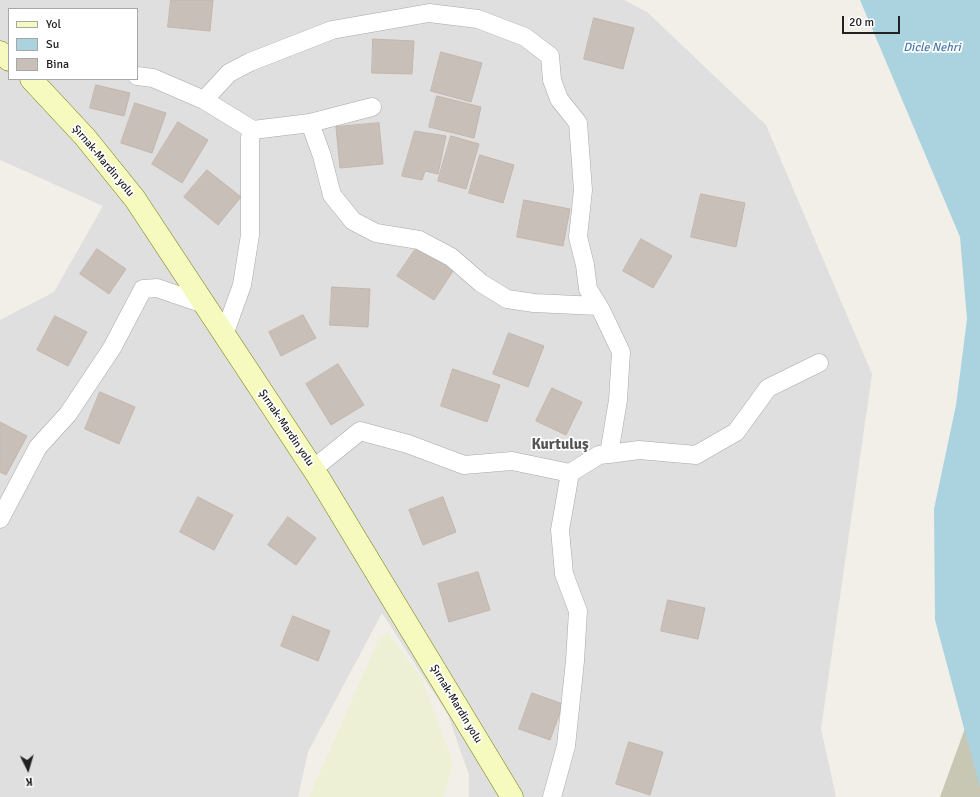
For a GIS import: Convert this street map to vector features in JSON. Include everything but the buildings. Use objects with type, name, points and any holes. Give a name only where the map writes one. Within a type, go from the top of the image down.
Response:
[{"type":"main road","points":[[0,52],[8,59]]},
{"type":"main road","name":"Şırnak-Mardin yolu","points":[[32,80],[85,137],[135,199],[313,469],[512,797]]},
{"type":"street","points":[[204,100],[229,73],[250,62],[332,30],[429,13],[478,19],[525,37],[550,56],[552,80],[559,99],[578,123],[583,190],[578,237],[585,265],[588,289],[621,352],[618,400],[609,454]]},
{"type":"street","points":[[138,76],[153,78],[204,100],[253,130],[310,123],[372,107]]},
{"type":"street","points":[[310,123],[322,156],[332,195],[353,221],[376,233],[419,240],[451,257],[481,283],[507,299],[534,303],[598,306]]},
{"type":"street","points":[[224,335],[242,285],[250,235],[250,138],[253,130]]},
{"type":"street","points":[[0,519],[38,447],[68,414],[112,348],[143,289],[157,288],[204,304]]},
{"type":"street","points":[[313,469],[360,430],[408,444],[464,465],[512,461],[570,473],[599,455],[639,450],[696,455],[736,432],[768,388],[819,363]]},
{"type":"street","points":[[552,797],[566,746],[575,661],[578,611],[564,574],[560,530],[570,473]]},
{"type":"shaded area","points":[[0,0],[624,0],[647,12],[766,125],[872,374],[821,729],[836,797],[469,797],[469,775],[448,715],[382,613],[308,752],[298,797],[0,797],[0,320],[54,292],[103,206],[0,160]]},
{"type":"shaded area","points":[[388,633],[421,677],[453,763],[444,797],[309,797],[379,638]]},
{"type":"shaded area","points":[[980,687],[980,797],[940,797]]},
{"type":"water","name":"Dicle Nehri","points":[[860,0],[980,0],[980,788],[935,620],[934,509],[956,405],[967,319],[960,237]]},
{"type":"district","name":"Kurtuluş","points":[[560,445]]}]
